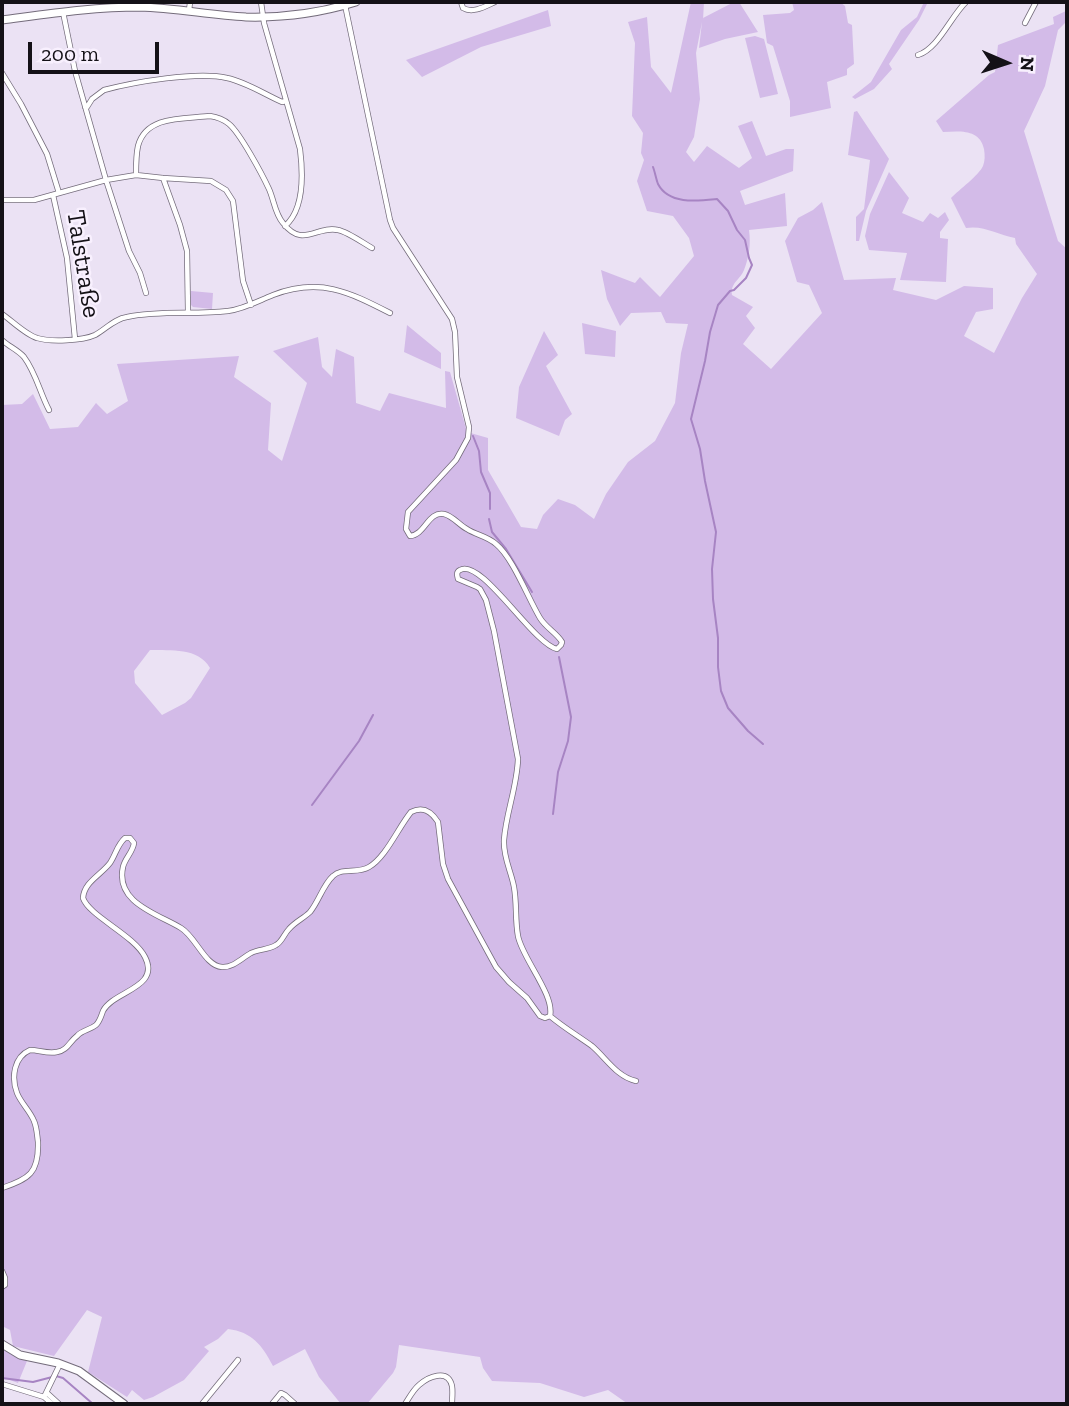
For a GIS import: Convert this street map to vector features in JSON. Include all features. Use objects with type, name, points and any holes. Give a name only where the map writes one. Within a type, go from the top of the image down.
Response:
[{"type":"main road","points":[[2,20],[117,7],[263,17],[304,14],[356,2]]},
{"type":"main road","points":[[2,1344],[20,1355],[79,1371],[124,1404]]},
{"type":"street","points":[[190,2],[190,11]]},
{"type":"street","points":[[261,2],[268,41],[300,149],[302,167],[300,198],[291,221],[285,226]]},
{"type":"street","points":[[461,2],[463,8],[468,11],[495,2]]},
{"type":"street","points":[[918,55],[934,43],[966,2]]},
{"type":"street","points":[[1025,23],[1036,2]]},
{"type":"street","points":[[345,5],[390,220],[452,318],[457,377],[469,427],[467,442],[460,454],[408,512],[406,529],[410,536],[415,536],[433,517],[446,514],[465,529],[489,539],[504,553],[546,627],[561,639],[561,646],[557,649],[551,647],[526,624],[486,579],[468,569],[458,571],[458,579],[477,587],[483,594],[494,631],[518,759],[504,852],[514,886],[520,944],[545,992],[551,1010],[550,1016]]},
{"type":"street","points":[[63,12],[75,71],[106,180],[146,293]]},
{"type":"street","name":"Talstraße","points":[[2,73],[22,104],[47,154],[59,193]]},
{"type":"street","points":[[85,107],[104,90],[200,75],[234,80],[282,102],[286,101]]},
{"type":"street","points":[[136,175],[137,148],[141,136],[152,126],[160,121],[216,117],[232,126],[269,189],[280,219],[292,232],[310,235],[338,230],[372,247]]},
{"type":"street","points":[[2,200],[34,200],[106,180],[136,175],[211,181],[230,195],[234,205],[243,281],[250,305]]},
{"type":"street","points":[[163,178],[187,251],[188,312]]},
{"type":"street","name":"Talstraße","points":[[53,195],[67,258],[75,339]]},
{"type":"street","points":[[2,314],[35,338],[56,341],[93,336],[120,318],[223,311],[250,305],[289,290],[328,287],[355,295],[390,313]]},
{"type":"street","points":[[2,340],[24,357],[49,410]]},
{"type":"street","points":[[2,1188],[30,1175],[38,1158],[36,1125],[16,1090],[15,1071],[18,1058],[30,1050],[51,1053],[65,1049],[76,1036],[98,1023],[109,1003],[136,988],[146,976],[148,963],[141,952],[112,925],[88,908],[83,898],[86,888],[111,861],[123,840],[130,838],[134,843],[123,871],[123,881],[130,896],[149,913],[186,932],[196,942],[202,954],[212,963],[223,967],[232,965],[255,951],[278,944],[310,911],[332,876],[338,872],[369,867],[378,859],[411,812],[426,810],[435,816],[438,822],[443,864],[448,879],[489,957],[540,1016],[550,1016]]},
{"type":"street","points":[[550,1016],[591,1045],[625,1077],[636,1081]]},
{"type":"street","points":[[2,1271],[5,1281],[2,1287]]},
{"type":"street","points":[[202,1404],[238,1360]]},
{"type":"street","points":[[45,1395],[60,1364]]},
{"type":"street","points":[[405,1404],[418,1386],[432,1377],[442,1375],[452,1383],[452,1404]]},
{"type":"street","points":[[2,1384],[45,1395],[60,1404]]},
{"type":"street","points":[[272,1404],[281,1393],[295,1404]]},
{"type":"street","points":[[45,1395],[52,1404]]},
{"type":"shaded area","points":[[691,2],[704,2],[703,18],[739,2],[758,32],[699,48],[702,22],[696,53],[700,99],[694,137],[686,152],[694,162],[707,146],[739,168],[752,158],[738,126],[752,121],[766,156],[794,149],[793,171],[740,191],[745,205],[785,193],[787,226],[749,230],[747,260],[732,291],[732,295],[753,307],[746,316],[755,328],[743,344],[771,369],[822,313],[809,285],[797,282],[785,241],[798,218],[822,202],[844,280],[896,278],[893,290],[936,300],[964,286],[993,288],[993,309],[976,312],[964,336],[994,353],[1037,274],[1016,244],[1015,238],[985,229],[966,228],[951,198],[981,170],[984,149],[982,142],[974,135],[943,132],[936,121],[995,72],[998,45],[1054,24],[1053,17],[1066,11],[1067,21],[1058,30],[1045,86],[1024,131],[1058,241],[1067,249],[1067,1404],[628,1404],[608,1390],[584,1397],[540,1383],[492,1381],[483,1368],[480,1357],[399,1345],[393,1373],[367,1404],[341,1404],[319,1377],[305,1349],[273,1366],[265,1352],[250,1336],[228,1329],[204,1347],[209,1351],[184,1380],[144,1400],[132,1390],[127,1397],[88,1372],[102,1317],[87,1310],[54,1356],[13,1346],[10,1330],[2,1326],[2,1289],[7,1286],[7,1278],[2,1268],[2,405],[22,404],[33,394],[50,429],[78,427],[96,403],[107,414],[128,401],[117,364],[239,356],[234,377],[271,403],[268,450],[282,461],[307,383],[273,351],[318,337],[322,367],[332,377],[336,349],[354,357],[356,403],[380,411],[389,393],[446,408],[445,371],[450,372],[467,432],[488,438],[488,470],[521,527],[537,529],[543,515],[558,499],[575,505],[594,519],[606,494],[628,462],[655,441],[675,403],[681,353],[688,324],[666,323],[661,312],[631,313],[620,326],[607,299],[601,270],[635,283],[640,277],[660,297],[694,256],[689,238],[673,216],[647,211],[637,181],[644,160],[641,153],[643,133],[632,116],[635,43],[628,22],[647,17],[651,67],[671,93]],"holes":[[[150,650],[191,653],[199,656],[210,668],[191,698],[162,715],[135,683],[134,671]]]},
{"type":"shaded area","points":[[792,2],[840,2],[845,6],[848,23],[852,25],[854,64],[847,69],[847,75],[827,82],[831,108],[790,117],[790,101],[773,46],[767,43],[763,15],[790,13],[794,10]]},
{"type":"shaded area","points":[[924,2],[928,2],[919,20],[889,64],[892,69],[874,89],[855,99],[852,97],[871,82],[901,30],[917,17]]},
{"type":"shaded area","points":[[548,10],[551,26],[481,47],[422,77],[406,60]]},
{"type":"shaded area","points":[[755,36],[764,39],[778,94],[760,98],[745,38]]},
{"type":"shaded area","points":[[857,111],[889,159],[866,211],[859,241],[856,241],[856,217],[864,209],[870,160],[848,155],[854,112]]},
{"type":"shaded area","points":[[889,172],[909,198],[902,213],[923,222],[930,213],[938,218],[945,212],[949,220],[940,232],[940,238],[948,239],[946,282],[900,280],[907,253],[869,250],[865,236],[870,214]]},
{"type":"shaded area","points":[[191,291],[213,293],[212,309],[193,307]]},
{"type":"shaded area","points":[[582,323],[616,331],[615,357],[585,354]]},
{"type":"shaded area","points":[[407,325],[441,353],[441,369],[404,352]]},
{"type":"shaded area","points":[[544,331],[558,355],[546,366],[572,414],[565,420],[559,436],[516,418],[519,387]]},
{"type":"shaded area","points":[[2,1349],[27,1361],[18,1383],[2,1377]]},
{"type":"waterway","points":[[653,167],[663,191],[676,199],[717,199],[728,211],[745,240],[752,265],[746,278],[718,305],[691,419],[700,449],[716,532],[712,569],[721,691],[728,708],[763,744]]},
{"type":"waterway","points":[[473,436],[479,451],[481,472],[490,493],[490,509]]},
{"type":"waterway","points":[[489,519],[492,532],[506,549],[532,592]]},
{"type":"waterway","points":[[553,814],[558,772],[568,741],[571,717],[559,657]]},
{"type":"waterway","points":[[312,805],[359,741],[373,715]]},
{"type":"waterway","points":[[2,1378],[33,1382],[56,1376],[63,1378],[93,1404]]}]
